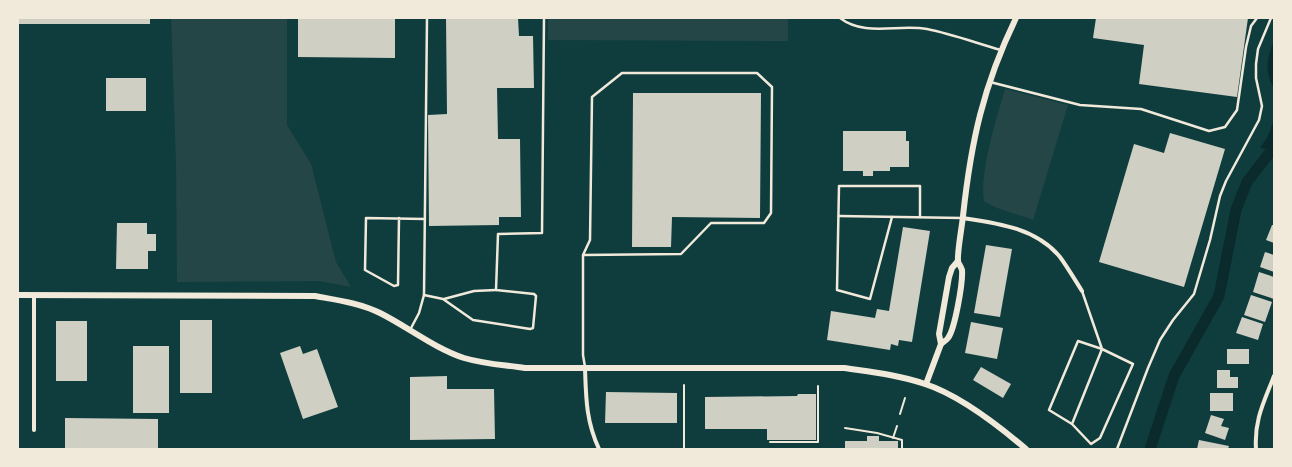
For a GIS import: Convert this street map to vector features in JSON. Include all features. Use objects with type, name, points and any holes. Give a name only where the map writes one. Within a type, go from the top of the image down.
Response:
[{"type":"street","points":[[941,344],[948,339],[951,332],[959,300],[962,269],[958,261],[972,146],[978,117],[1001,50],[1016,18]]},
{"type":"street","points":[[963,218],[1000,224],[1026,232],[1048,246],[1059,256],[1082,291]]},
{"type":"street","points":[[926,384],[941,344],[939,334],[949,277],[952,268],[958,261]]},
{"type":"street","points":[[18,295],[315,296],[345,301],[379,313],[441,348],[464,358],[488,364],[525,368],[844,368],[882,373],[926,384],[950,396],[1003,429],[1026,449]]},
{"type":"street","points":[[34,296],[34,430]]},
{"type":"street","points":[[585,368],[586,412],[593,436],[599,449]]},
{"type":"street","points":[[1256,449],[1255,434],[1258,414],[1274,376]]},
{"type":"lane","points":[[410,330],[419,314],[424,295],[427,18]]},
{"type":"lane","points":[[496,290],[498,234],[542,233],[544,18]]},
{"type":"lane","points":[[840,18],[849,25],[867,29],[926,29],[1001,50]]},
{"type":"lane","points":[[989,82],[1080,105],[1141,109],[1209,132],[1225,127],[1237,110],[1246,47],[1251,26],[1257,18]]},
{"type":"lane","points":[[1118,449],[1160,340],[1172,320],[1194,294],[1210,240],[1220,196],[1226,181],[1259,120],[1262,106],[1256,78],[1256,64],[1258,49],[1271,18]]},
{"type":"lane","points":[[583,255],[681,254],[712,223],[764,224],[771,213],[772,87],[757,74],[622,74],[592,97],[590,240],[583,255],[583,355],[585,368]]},
{"type":"lane","points":[[892,217],[870,299],[837,290],[839,186],[920,186],[920,217]]},
{"type":"lane","points":[[839,216],[963,218]]},
{"type":"lane","points":[[399,218],[398,285],[394,286],[365,270],[366,218],[399,218],[425,219]]},
{"type":"lane","points":[[424,295],[443,299],[473,320],[530,329],[533,328],[536,296],[534,294],[496,290],[474,291],[443,299]]},
{"type":"lane","points":[[1072,424],[1102,349],[1082,291]]},
{"type":"lane","points":[[1078,341],[1102,349],[1133,364],[1100,438],[1091,444],[1072,424],[1049,410],[1078,341]]},
{"type":"path","points":[[684,385],[684,449]]},
{"type":"path","points":[[770,442],[818,442],[818,386]]},
{"type":"path","points":[[900,414],[905,398]]},
{"type":"path","points":[[893,438],[897,426]]},
{"type":"path","points":[[845,428],[902,440],[902,449]]},
{"type":"shaded area","points":[[171,18],[287,18],[287,125],[311,164],[336,262],[351,287],[319,281],[177,282],[176,162]]},
{"type":"shaded area","points":[[548,18],[788,18],[788,41],[548,40]]},
{"type":"shaded area","points":[[1274,41],[1274,88],[1269,76],[1268,59]]},
{"type":"shaded area","points":[[1005,89],[1068,105],[1033,220],[1001,209],[984,201],[983,190],[986,161]]},
{"type":"shaded area","points":[[1274,120],[1274,150],[1260,148],[1267,138]]},
{"type":"building","points":[[18,18],[150,18],[150,24],[18,24]]},
{"type":"building","points":[[298,18],[395,18],[395,58],[298,57]]},
{"type":"building","points":[[446,18],[518,18],[519,36],[533,36],[534,88],[497,88],[498,139],[520,139],[521,217],[499,217],[499,225],[429,226],[428,115],[447,114]]},
{"type":"building","points":[[1096,18],[1248,18],[1237,97],[1139,84],[1144,45],[1093,38]]},
{"type":"building","points":[[106,78],[146,78],[146,111],[106,111]]},
{"type":"building","points":[[633,93],[761,93],[760,218],[672,217],[671,247],[632,247]]},
{"type":"building","points":[[843,131],[906,131],[906,141],[909,141],[909,167],[890,167],[890,171],[873,171],[873,176],[863,176],[863,171],[843,171]]},
{"type":"building","points":[[1170,133],[1225,149],[1184,287],[1099,262],[1134,144],[1164,153]]},
{"type":"building","points":[[117,223],[147,223],[147,234],[156,234],[156,251],[148,251],[148,269],[116,269]]},
{"type":"building","points":[[1272,225],[1274,225],[1274,243],[1266,240]]},
{"type":"building","points":[[903,227],[930,231],[912,342],[899,340],[898,346],[891,344],[890,350],[827,340],[831,311],[875,318],[877,309],[889,311]]},
{"type":"building","points":[[986,245],[1012,249],[1000,317],[974,313]]},
{"type":"building","points":[[1265,252],[1274,255],[1274,272],[1260,267]]},
{"type":"building","points":[[1259,272],[1274,277],[1274,299],[1253,292]]},
{"type":"building","points":[[1251,295],[1272,302],[1265,322],[1244,315]]},
{"type":"building","points":[[1242,317],[1263,324],[1258,340],[1236,333]]},
{"type":"building","points":[[180,320],[212,320],[212,393],[180,393]]},
{"type":"building","points":[[56,321],[87,321],[87,381],[56,381]]},
{"type":"building","points":[[971,322],[1003,328],[997,359],[965,353]]},
{"type":"building","points":[[133,346],[169,346],[169,413],[133,413]]},
{"type":"building","points":[[300,346],[303,354],[317,349],[338,407],[303,419],[280,353]]},
{"type":"building","points":[[1227,349],[1249,349],[1249,364],[1227,364]]},
{"type":"building","points":[[981,367],[1011,384],[1003,398],[973,380]]},
{"type":"building","points":[[1217,370],[1230,370],[1230,377],[1238,377],[1238,388],[1217,388]]},
{"type":"building","points":[[447,376],[447,389],[494,389],[495,439],[410,440],[410,377]]},
{"type":"building","points":[[606,392],[677,393],[677,423],[605,423]]},
{"type":"building","points":[[1210,393],[1233,393],[1233,411],[1210,411]]},
{"type":"building","points":[[798,394],[816,394],[816,440],[767,440],[767,429],[705,429],[705,397],[797,396]]},
{"type":"building","points":[[1211,415],[1224,419],[1221,426],[1229,428],[1225,440],[1205,433]]},
{"type":"building","points":[[65,418],[158,419],[158,449],[65,449]]},
{"type":"building","points":[[867,436],[879,436],[879,441],[898,441],[898,449],[845,449],[845,441],[867,441]]},
{"type":"building","points":[[1199,440],[1229,446],[1228,449],[1197,449]]},
{"type":"waterway","points":[[1150,449],[1174,376],[1219,296],[1236,210],[1247,182],[1274,147]]}]
